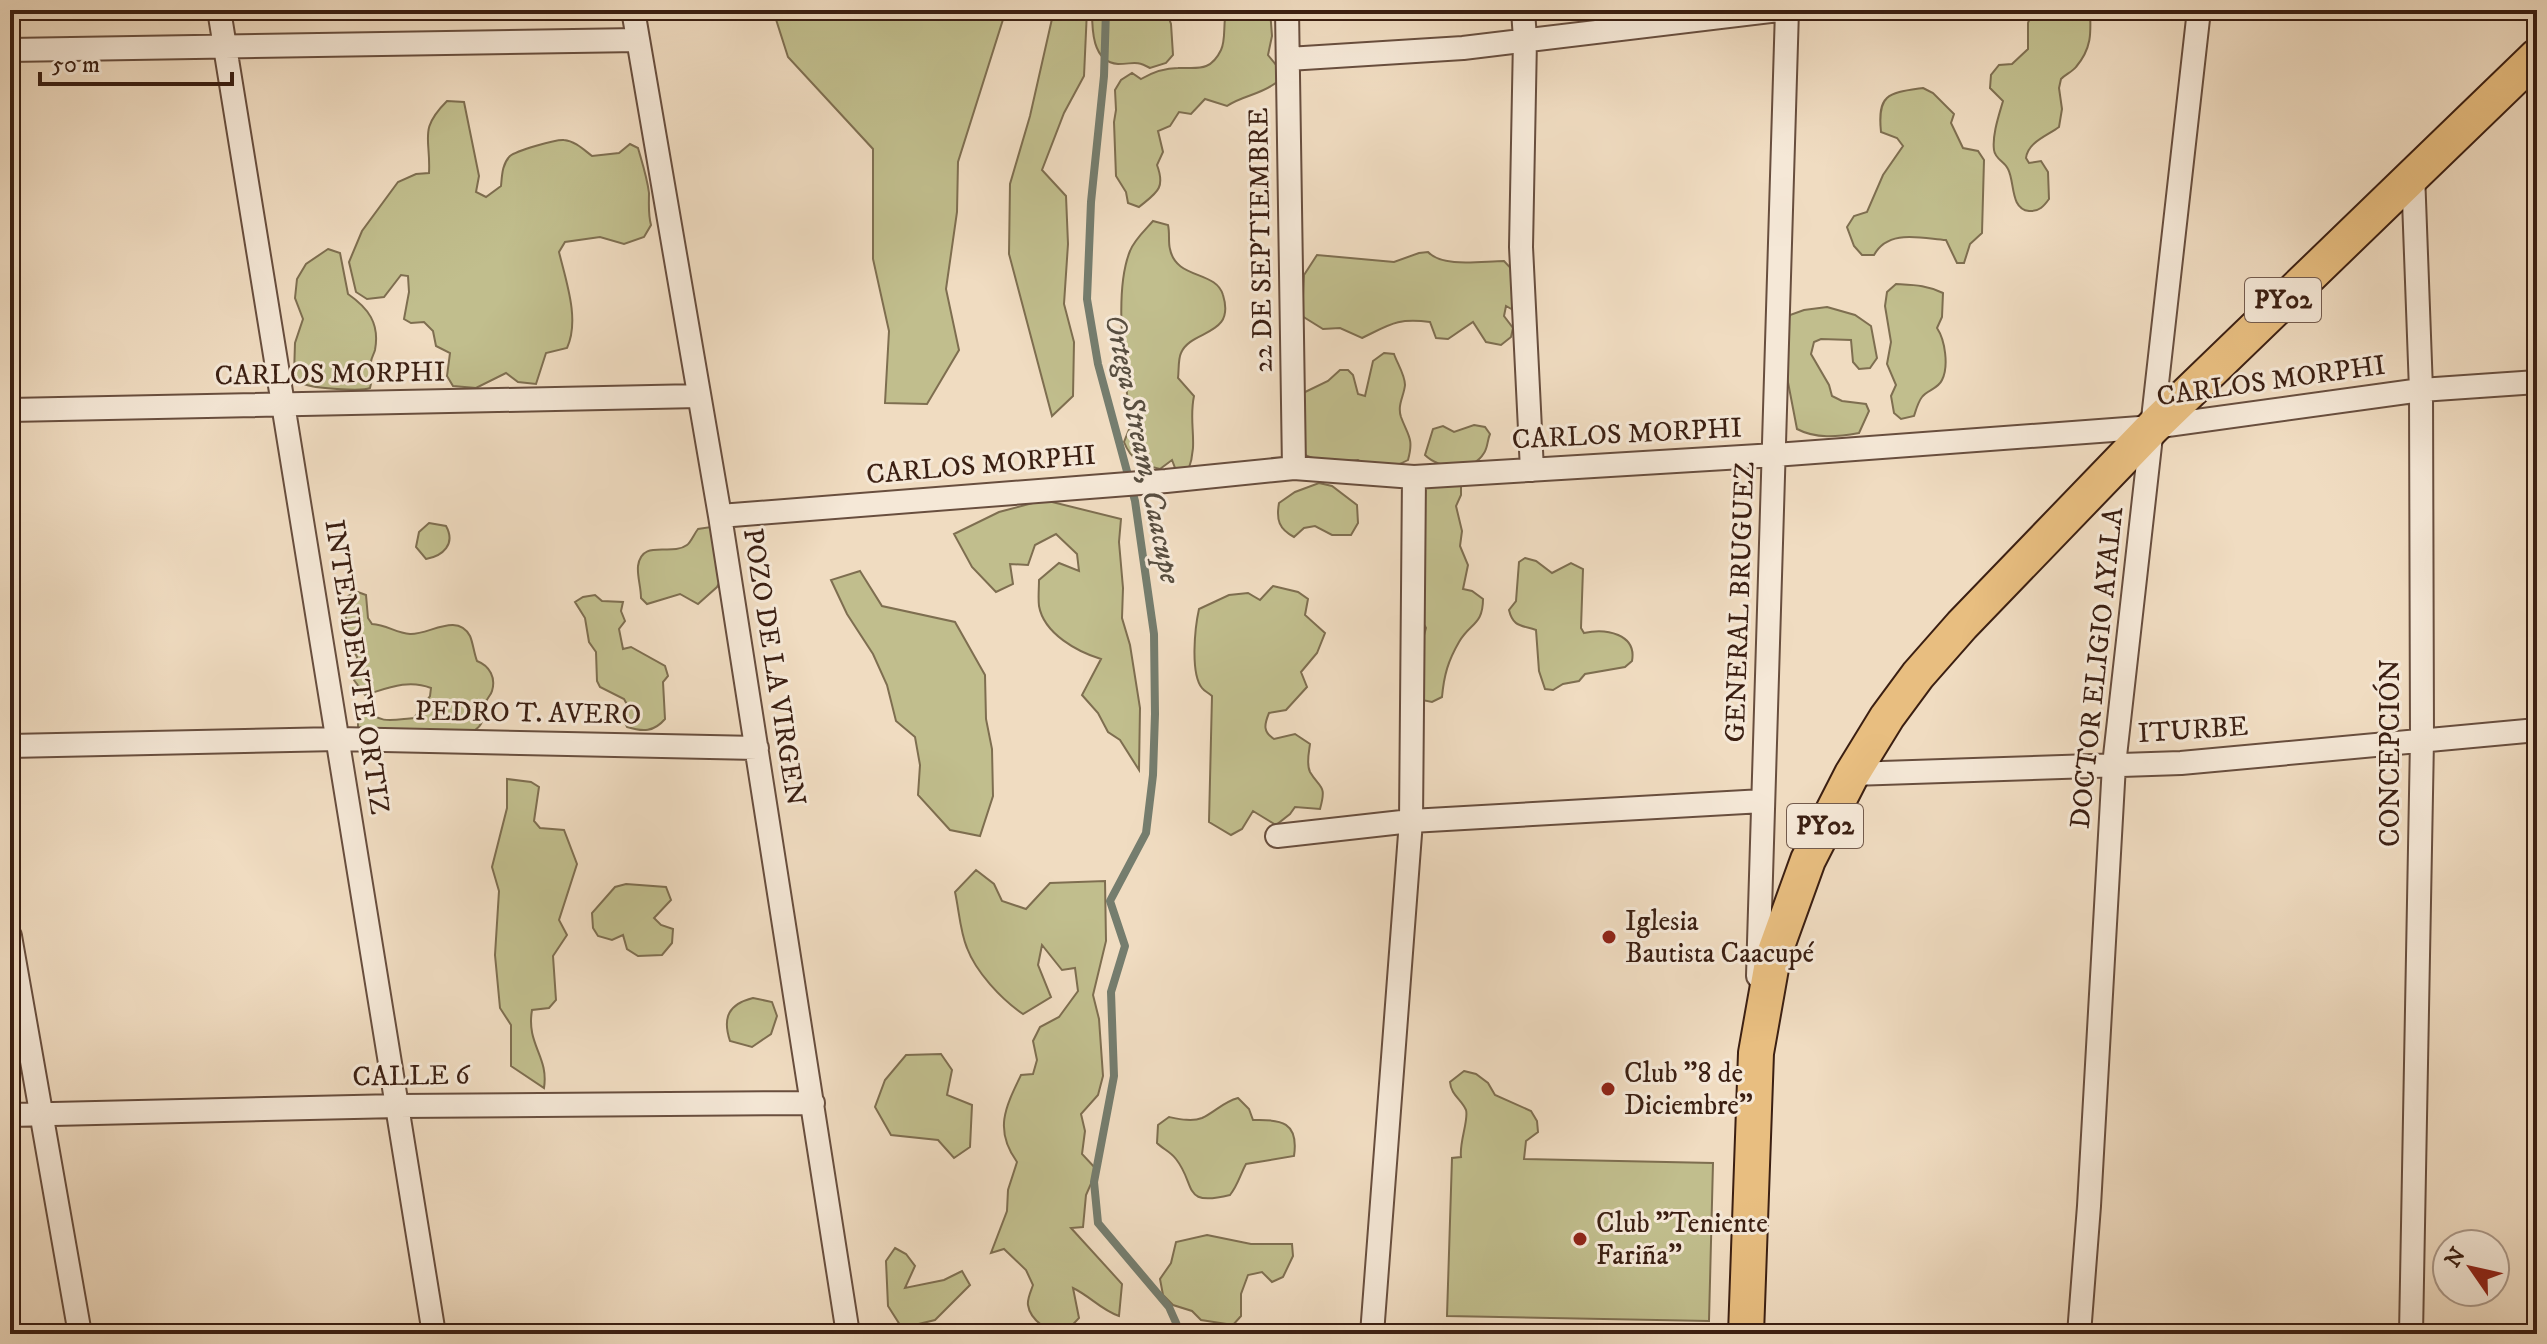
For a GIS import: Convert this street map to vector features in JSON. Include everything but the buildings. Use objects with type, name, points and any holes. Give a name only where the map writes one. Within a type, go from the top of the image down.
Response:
[{"type":"main road","name":"PY02","points":[[1746,1334],[1756,1053],[1773,957],[1808,860],[1852,774],[1887,717],[1918,675],[1962,625],[2153,427],[2537,56]]},
{"type":"street","name":"INTENDENTE ORTIZ","points":[[219,10],[434,1334]]},
{"type":"street","name":"POZO DE LA VIRGEN","points":[[633,10],[720,516],[848,1334]]},
{"type":"street","name":"22 DE SEPTIEMBRE","points":[[1287,10],[1294,468]]},
{"type":"street","points":[[1523,10],[1521,247],[1532,470]]},
{"type":"street","points":[[1288,59],[1463,48],[1780,10]]},
{"type":"street","name":"GENERAL BRUGUEZ","points":[[1756,1053],[1787,10]]},
{"type":"street","name":"DOCTOR ELIGIO AYALA","points":[[2079,1334],[2114,765],[2199,10]]},
{"type":"street","points":[[10,50],[638,40]]},
{"type":"street","name":"CONCEPCIÓN","points":[[2411,1334],[2422,740],[2421,390],[2413,173]]},
{"type":"street","name":"CARLOS MORPHI","points":[[720,516],[1294,468],[1414,477],[1775,455],[2153,427],[2421,390],[2537,382]]},
{"type":"street","name":"CARLOS MORPHI","points":[[10,410],[699,396]]},
{"type":"street","points":[[1372,1334],[1411,821],[1414,477]]},
{"type":"street","name":"ITURBE","points":[[1852,774],[2181,763],[2537,730]]},
{"type":"street","name":"PEDRO T. AVERO","points":[[10,746],[338,739],[757,748]]},
{"type":"street","points":[[1277,836],[1411,821],[1763,801]]},
{"type":"street","points":[[10,936],[80,1334]]},
{"type":"street","name":"CALLE 6","points":[[10,1115],[398,1106],[813,1103]]},
{"type":"shaded area","points":[[773,10],[1006,10],[958,162],[957,212],[946,289],[959,350],[927,404],[885,403],[889,331],[873,259],[873,149],[788,57]]},
{"type":"shaded area","points":[[1054,10],[1087,10],[1084,76],[1064,113],[1042,170],[1066,196],[1068,244],[1064,304],[1074,342],[1073,396],[1052,416],[1009,254],[1010,184],[1030,116]]},
{"type":"shaded area","points":[[1092,10],[1166,10],[1171,24],[1173,55],[1166,63],[1150,68],[1138,63],[1109,62],[1095,43]]},
{"type":"shaded area","points":[[1229,10],[1270,10],[1272,36],[1268,55],[1276,65],[1277,82],[1227,106],[1205,99],[1191,114],[1179,112],[1170,126],[1158,131],[1163,152],[1157,165],[1160,173],[1158,190],[1139,207],[1128,203],[1126,192],[1116,176],[1115,90],[1121,80],[1132,73],[1141,79],[1173,68],[1207,66],[1223,46],[1225,17]]},
{"type":"shaded area","points":[[2033,10],[2090,10],[2090,26],[2085,53],[2074,69],[2061,79],[2059,127],[2034,144],[2026,158],[2029,163],[2041,161],[2048,172],[2049,199],[2041,208],[2029,211],[2016,200],[2008,169],[1995,153],[1995,132],[2003,101],[1990,88],[1991,75],[1999,65],[2012,64],[2028,49],[2028,23]]},
{"type":"shaded area","points":[[1923,88],[1933,93],[1954,114],[1951,123],[1963,148],[1978,151],[1984,160],[1982,233],[1970,244],[1964,263],[1957,263],[1946,240],[1915,237],[1896,238],[1880,247],[1874,255],[1862,255],[1854,246],[1847,227],[1854,216],[1867,212],[1883,175],[1903,146],[1897,138],[1881,132],[1884,102],[1894,94]]},
{"type":"shaded area","points":[[447,101],[464,102],[479,176],[476,192],[486,197],[501,186],[507,159],[528,148],[564,140],[576,144],[592,156],[619,153],[630,144],[638,148],[648,187],[651,225],[644,237],[624,244],[600,237],[565,242],[559,252],[572,313],[571,337],[567,348],[546,353],[536,384],[518,382],[506,373],[476,388],[453,386],[447,376],[450,353],[436,346],[433,331],[424,322],[411,323],[404,319],[409,292],[408,276],[401,275],[384,297],[367,299],[356,292],[349,262],[362,231],[398,182],[416,174],[429,173],[429,127]]},
{"type":"shaded area","points":[[1153,221],[1168,225],[1169,246],[1180,266],[1219,287],[1225,309],[1218,325],[1186,345],[1180,356],[1178,378],[1194,396],[1193,442],[1188,471],[1177,473],[1172,460],[1160,469],[1138,461],[1124,442],[1130,427],[1122,290],[1132,247]]},
{"type":"shaded area","points":[[328,249],[340,253],[348,294],[367,311],[374,324],[376,340],[371,360],[370,388],[348,390],[317,387],[302,383],[294,375],[295,343],[303,319],[295,298],[297,279],[306,264]]},
{"type":"shaded area","points":[[1428,252],[1453,262],[1504,261],[1520,278],[1515,311],[1506,306],[1504,316],[1513,328],[1511,337],[1501,345],[1486,342],[1473,322],[1448,339],[1436,338],[1430,322],[1410,321],[1388,326],[1362,338],[1340,328],[1323,329],[1302,316],[1304,275],[1317,255],[1394,262]]},
{"type":"shaded area","points":[[1896,284],[1926,287],[1943,293],[1942,317],[1937,328],[1946,361],[1940,383],[1922,397],[1914,416],[1901,419],[1894,413],[1891,396],[1896,385],[1887,364],[1891,342],[1885,306],[1887,292]]},
{"type":"shaded area","points":[[1827,307],[1855,315],[1871,326],[1877,358],[1870,368],[1859,369],[1853,362],[1851,340],[1821,339],[1814,342],[1811,354],[1832,396],[1842,401],[1866,404],[1869,411],[1859,433],[1827,436],[1797,429],[1783,363],[1786,329],[1790,315]]},
{"type":"shaded area","points":[[1384,353],[1394,354],[1405,381],[1400,408],[1410,442],[1408,460],[1389,467],[1376,467],[1358,460],[1322,460],[1300,452],[1301,394],[1328,381],[1340,370],[1348,370],[1353,375],[1358,394],[1365,396],[1373,361]]},
{"type":"shaded area","points":[[1474,425],[1485,427],[1490,434],[1484,453],[1472,464],[1447,466],[1425,455],[1433,429],[1443,426],[1454,432]]},
{"type":"shaded area","points":[[1461,479],[1461,495],[1456,506],[1462,531],[1460,546],[1468,565],[1463,589],[1483,599],[1482,608],[1478,619],[1463,636],[1452,656],[1442,697],[1432,702],[1422,700],[1421,646],[1426,628],[1422,621],[1417,517],[1425,492],[1424,484]]},
{"type":"shaded area","points":[[1319,483],[1332,486],[1357,505],[1358,523],[1351,535],[1332,535],[1315,526],[1304,528],[1294,537],[1282,527],[1278,519],[1279,503],[1295,492]]},
{"type":"shaded area","points":[[1044,500],[1121,519],[1122,618],[1130,645],[1140,708],[1139,770],[1120,740],[1108,732],[1098,713],[1082,695],[1101,659],[1063,640],[1048,625],[1039,606],[1039,580],[1059,563],[1079,571],[1077,554],[1056,534],[1035,545],[1028,565],[1010,564],[1013,584],[996,592],[972,567],[954,534],[999,512]]},
{"type":"shaded area","points":[[429,523],[446,526],[449,544],[438,555],[426,559],[416,547],[419,532]]},
{"type":"shaded area","points":[[711,527],[728,567],[717,587],[698,604],[680,594],[647,604],[641,598],[638,570],[645,553],[680,548],[688,544],[698,529]]},
{"type":"shaded area","points":[[1525,558],[1536,561],[1552,573],[1571,563],[1583,569],[1581,628],[1584,633],[1601,631],[1625,639],[1630,645],[1632,661],[1625,667],[1585,674],[1579,681],[1553,690],[1545,689],[1539,671],[1536,630],[1515,622],[1509,610],[1516,601],[1519,562]]},
{"type":"shaded area","points":[[860,571],[882,606],[955,622],[985,675],[993,796],[980,836],[950,830],[918,795],[920,765],[915,737],[896,721],[887,685],[873,654],[847,614],[831,580]]},
{"type":"shaded area","points":[[1273,586],[1298,592],[1308,599],[1305,615],[1325,633],[1317,653],[1301,672],[1307,687],[1286,710],[1269,713],[1265,725],[1266,731],[1274,739],[1295,734],[1310,744],[1309,769],[1321,788],[1322,801],[1320,809],[1295,807],[1276,825],[1253,811],[1242,829],[1231,835],[1209,822],[1212,696],[1202,688],[1196,672],[1197,617],[1199,609],[1229,595],[1248,593],[1260,600]]},
{"type":"shaded area","points":[[355,591],[366,595],[368,618],[372,624],[410,634],[450,625],[464,629],[470,636],[477,661],[489,669],[493,682],[482,721],[475,730],[453,736],[362,732],[358,727],[358,712],[361,709],[368,708],[382,719],[414,718],[430,696],[431,688],[406,684],[365,695],[354,680],[357,657],[346,620],[347,597]]},
{"type":"shaded area","points":[[595,595],[602,601],[623,602],[621,611],[625,621],[619,629],[623,649],[631,647],[665,666],[668,676],[663,682],[665,719],[652,729],[627,727],[623,718],[629,708],[624,699],[600,687],[597,681],[596,652],[589,642],[585,618],[575,602]]},
{"type":"shaded area","points":[[507,779],[531,782],[539,787],[534,821],[540,828],[564,830],[577,864],[559,920],[567,935],[553,956],[556,1000],[549,1008],[532,1010],[532,1032],[543,1067],[544,1088],[511,1066],[511,1025],[500,1008],[495,955],[499,891],[492,867],[507,808]]},
{"type":"shaded area","points":[[976,870],[994,884],[1002,901],[1026,909],[1050,883],[1105,881],[1106,941],[1093,995],[1099,1019],[1103,1076],[1098,1095],[1081,1114],[1085,1131],[1082,1154],[1097,1170],[1086,1195],[1083,1227],[1071,1228],[1122,1284],[1119,1316],[1073,1288],[1079,1318],[1064,1334],[1047,1329],[1032,1316],[1028,1303],[1033,1285],[1026,1270],[1004,1249],[991,1253],[1007,1211],[1008,1190],[1017,1162],[1004,1129],[1010,1098],[1021,1075],[1033,1074],[1037,1060],[1033,1041],[1040,1027],[1059,1017],[1078,991],[1075,968],[1062,970],[1042,945],[1038,965],[1051,997],[1023,1014],[1006,1001],[971,957],[960,920],[955,892]]},
{"type":"shaded area","points":[[626,884],[666,887],[671,900],[654,918],[661,925],[673,929],[672,943],[662,955],[638,956],[627,949],[623,935],[612,940],[598,936],[593,928],[592,913],[615,887]]},
{"type":"shaded area","points":[[753,998],[772,1002],[777,1016],[771,1034],[752,1047],[730,1041],[727,1018],[738,1004]]},
{"type":"shaded area","points":[[941,1054],[952,1070],[947,1095],[972,1105],[970,1147],[954,1158],[938,1140],[891,1135],[875,1107],[885,1080],[906,1055]]},
{"type":"shaded area","name":"Club \"Teniente Fariña\"","points":[[1464,1071],[1476,1074],[1488,1083],[1495,1095],[1531,1111],[1537,1121],[1538,1132],[1526,1141],[1524,1159],[1713,1163],[1709,1321],[1447,1316],[1452,1158],[1461,1157],[1467,1114],[1450,1082]]},
{"type":"shaded area","points":[[1238,1098],[1249,1109],[1253,1120],[1272,1120],[1291,1129],[1294,1156],[1246,1164],[1230,1195],[1214,1198],[1197,1196],[1176,1159],[1157,1143],[1158,1125],[1169,1117],[1202,1118]]},
{"type":"shaded area","points":[[1207,1235],[1251,1244],[1292,1244],[1293,1256],[1283,1277],[1272,1282],[1262,1272],[1248,1275],[1241,1294],[1241,1316],[1233,1325],[1201,1320],[1192,1311],[1173,1305],[1163,1295],[1160,1279],[1171,1263],[1176,1242]]},
{"type":"shaded area","points":[[895,1248],[906,1254],[915,1266],[905,1288],[944,1280],[962,1271],[970,1285],[935,1320],[902,1328],[888,1306],[886,1261]]},
{"type":"waterway","name":"Ortega Stream, Caacupe","points":[[1106,10],[1087,299],[1098,364],[1135,501],[1154,634],[1155,714],[1153,775],[1146,833],[1110,901],[1125,946],[1111,992],[1114,1076],[1094,1182],[1098,1223],[1169,1307],[1181,1334]]},
{"type":"place","name":"Iglesia Bautista Caacupé","points":[[1609,937]]},
{"type":"place","name":"Club \"8 de Diciembre\"","points":[[1608,1089]]},
{"type":"place","name":"Club \"Teniente Fariña\"","points":[[1580,1239]]}]
